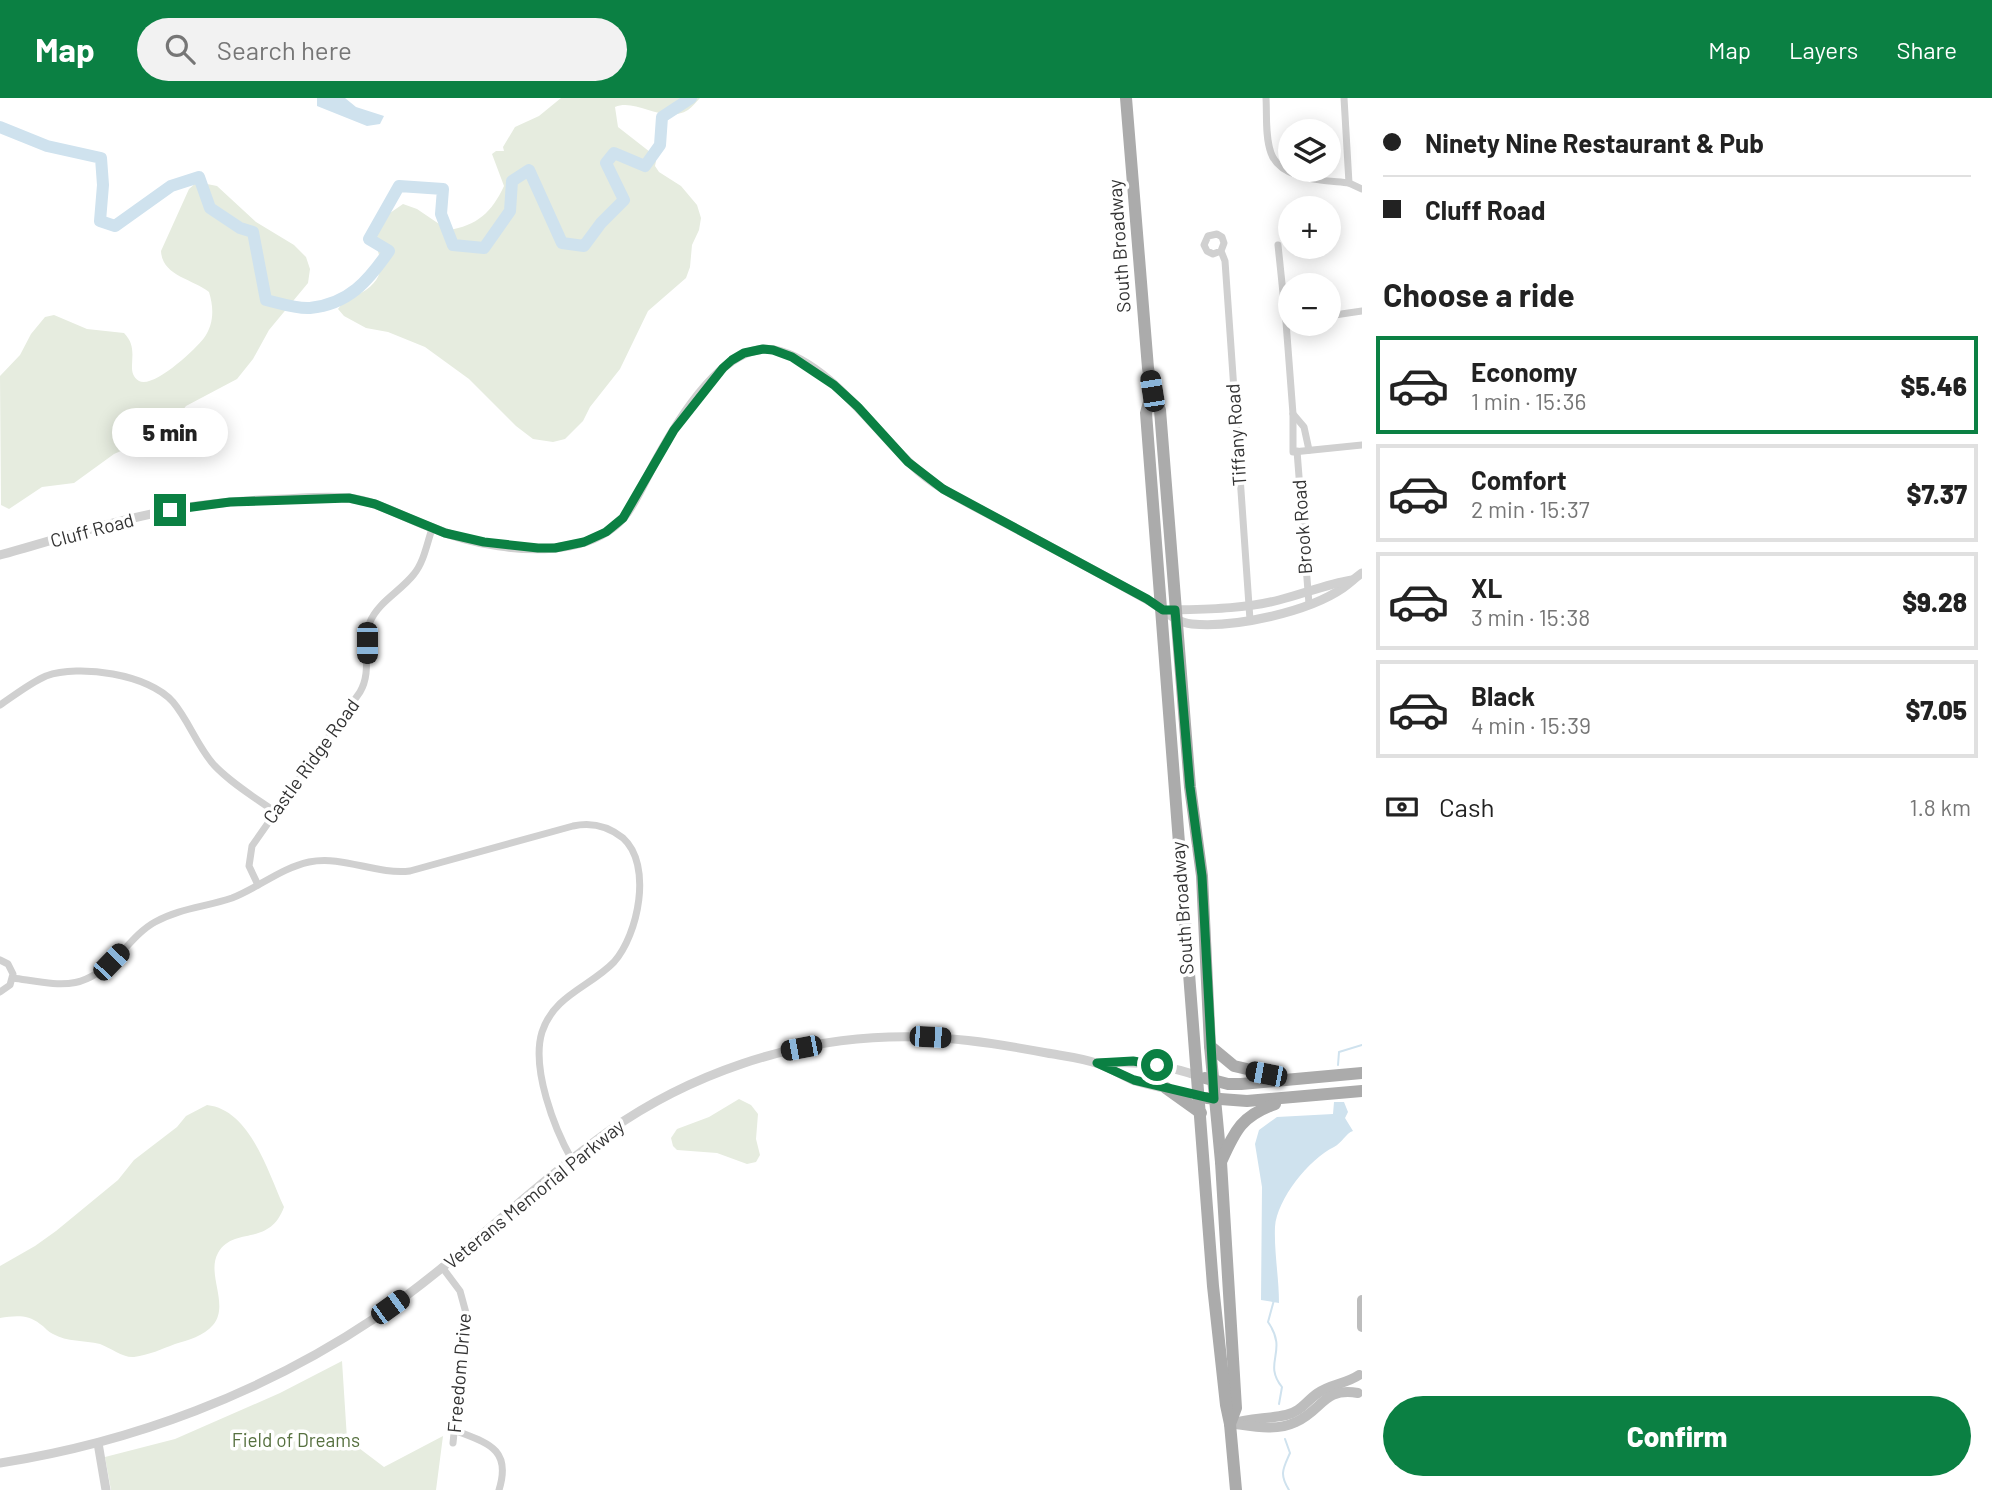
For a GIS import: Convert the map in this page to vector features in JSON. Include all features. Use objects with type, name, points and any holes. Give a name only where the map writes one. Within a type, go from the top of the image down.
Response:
[{"type":"main road","name":"South Broadway","points":[[1126,98],[1152,391],[1146,414],[1202,876],[1210,1046],[1221,1162],[1236,1408],[1230,1424]]},
{"type":"main road","name":"South Broadway","points":[[1172,613],[1198,1076],[1213,1286],[1236,1490]]},
{"type":"main road","points":[[1210,1046],[1227,1062],[1240,1068],[1295,1078]]},
{"type":"main road","points":[[1198,1076],[1213,1081],[1241,1084],[1362,1073]]},
{"type":"main road","points":[[1166,1088],[1201,1113]]},
{"type":"main road","points":[[1200,1097],[1247,1101],[1362,1091]]},
{"type":"main road","points":[[1221,1162],[1243,1121],[1262,1108],[1290,1098]]},
{"type":"main road","points":[[1362,1300],[1362,1327]]},
{"type":"main road","points":[[1230,1424],[1246,1419],[1290,1414],[1302,1408],[1323,1390],[1344,1384],[1360,1373]]},
{"type":"main road","points":[[1230,1424],[1264,1428],[1290,1425],[1306,1417],[1333,1394],[1360,1395],[1355,1384],[1360,1373]]},
{"type":"street","points":[[1266,98],[1269,145],[1276,162],[1299,175],[1349,183],[1362,189]]},
{"type":"street","points":[[1344,98],[1349,183]]},
{"type":"street","name":"Tiffany Road","points":[[1221,251],[1225,261],[1250,621]]},
{"type":"street","points":[[1341,314],[1362,312]]},
{"type":"street","name":"Brook Road","points":[[1289,336],[1295,451],[1309,604]]},
{"type":"street","name":"Cluff Road","points":[[0,555],[155,513],[207,504],[349,498],[375,504],[432,528],[484,542],[528,547],[570,546],[597,537],[615,526],[630,509],[674,430],[723,368],[744,353],[763,349],[792,357],[834,385],[908,462],[943,489],[1172,613]]},
{"type":"street","points":[[1293,414],[1304,427],[1309,450]]},
{"type":"street","points":[[1295,451],[1362,445]]},
{"type":"street","name":"Castle Ridge Road","points":[[258,885],[250,870],[249,855],[254,841],[363,686],[367,675],[367,635],[370,622],[379,609],[416,572],[432,528]]},
{"type":"street","points":[[1172,613],[1195,624],[1250,621],[1295,610],[1344,587],[1362,573]]},
{"type":"street","points":[[1172,613],[1248,606],[1352,580]]},
{"type":"street","points":[[0,705],[40,680],[63,672],[142,680],[160,690],[175,704],[214,765],[274,811]]},
{"type":"street","points":[[13,978],[53,984],[82,982],[104,969],[141,932],[157,921],[182,910],[233,898],[292,868],[320,861],[394,872],[417,870],[581,824],[597,825],[621,837],[633,851],[640,874],[638,899],[629,936],[621,953],[610,966],[559,1003],[546,1022],[540,1043],[539,1064],[543,1082],[558,1131],[572,1160]]},
{"type":"street","points":[[0,960],[10,967],[13,978],[8,988],[0,992]]},
{"type":"street","name":"Veterans Memorial Parkway","points":[[0,1463],[98,1443],[192,1412],[295,1367],[378,1316],[572,1160],[625,1121],[676,1091],[746,1063],[801,1048],[866,1038],[930,1037],[995,1043],[1097,1063],[1134,1080],[1200,1097]]},
{"type":"street","name":"Veterans Memorial Parkway","points":[[1097,1063],[1133,1061],[1198,1076]]},
{"type":"street","name":"Freedom Drive","points":[[442,1267],[460,1291],[467,1312],[453,1443]]},
{"type":"street","points":[[454,1430],[496,1450],[504,1472],[499,1490]]},
{"type":"street","points":[[98,1443],[106,1490]]},
{"type":"green space","points":[[561,98],[700,98],[688,110],[679,114],[669,115],[623,105],[615,107],[618,127],[650,152],[659,172],[681,186],[697,205],[701,218],[692,245],[686,278],[648,311],[620,369],[590,407],[583,421],[565,439],[553,442],[533,439],[516,426],[469,379],[425,347],[388,332],[366,328],[344,316],[338,309],[370,287],[379,273],[380,258],[370,233],[374,224],[403,204],[417,209],[448,230],[475,221],[489,210],[504,186],[492,154],[504,151],[503,147],[515,127],[539,116]]},
{"type":"green space","points":[[197,182],[217,186],[256,222],[294,245],[306,257],[310,269],[308,283],[269,330],[253,359],[237,379],[186,406],[175,420],[155,436],[114,454],[74,483],[42,487],[9,509],[1,505],[0,376],[20,355],[31,334],[45,317],[54,315],[87,329],[124,333],[132,347],[134,377],[145,382],[173,367],[204,338],[212,316],[209,292],[172,272],[161,251],[189,189]]},
{"type":"green space","points":[[739,1099],[751,1105],[758,1114],[756,1139],[760,1155],[756,1162],[747,1164],[717,1153],[677,1150],[673,1146],[671,1138],[677,1129],[709,1117]]},
{"type":"green space","points":[[207,1105],[222,1109],[235,1118],[246,1131],[264,1161],[284,1207],[278,1220],[270,1228],[233,1240],[218,1253],[215,1270],[219,1308],[213,1325],[196,1337],[155,1352],[130,1357],[100,1344],[58,1337],[26,1317],[0,1318],[0,1266],[56,1231],[118,1180],[134,1160],[177,1127],[186,1116]]},
{"type":"green space","name":"Field of Dreams","points":[[342,1361],[347,1439],[384,1467],[443,1436],[436,1490],[111,1490],[105,1457],[175,1439],[280,1393]]},
{"type":"water","points":[[317,98],[345,98],[356,107],[384,116],[380,124],[367,126],[317,106]]},
{"type":"water","points":[[1334,1102],[1344,1102],[1348,1112],[1345,1118],[1353,1131],[1305,1170],[1282,1204],[1275,1227],[1279,1303],[1261,1300],[1262,1187],[1255,1144],[1259,1130],[1277,1117],[1333,1114]]},
{"type":"waterway","points":[[0,127],[47,146],[101,158],[103,185],[100,221],[115,226],[171,186],[199,177],[210,208],[240,228],[253,232],[266,300],[310,308],[324,306],[347,296],[365,281],[381,262],[389,251],[369,239],[399,186],[443,189],[441,214],[453,245],[484,248],[510,211],[512,181],[529,170],[562,243],[584,246],[601,223],[624,200],[606,163],[614,153],[645,166],[660,145],[662,117],[691,98]]},
{"type":"waterway","points":[[1338,1065],[1339,1052],[1362,1045]]},
{"type":"waterway","points":[[1274,1300],[1268,1322],[1276,1341],[1274,1371],[1282,1387],[1279,1404]]},
{"type":"waterway","points":[[1285,1439],[1290,1453],[1283,1475],[1289,1490]]},
{"type":"route","points":[[170,510],[230,502],[349,498],[375,504],[445,533],[471,539],[518,547],[570,546],[597,537],[623,518],[674,430],[702,392],[732,360],[753,350],[763,349],[792,357],[846,395],[908,462],[943,489],[1163,610],[1175,610],[1190,787],[1202,876],[1214,1099],[1134,1080],[1097,1063],[1133,1061],[1157,1065]]}]
